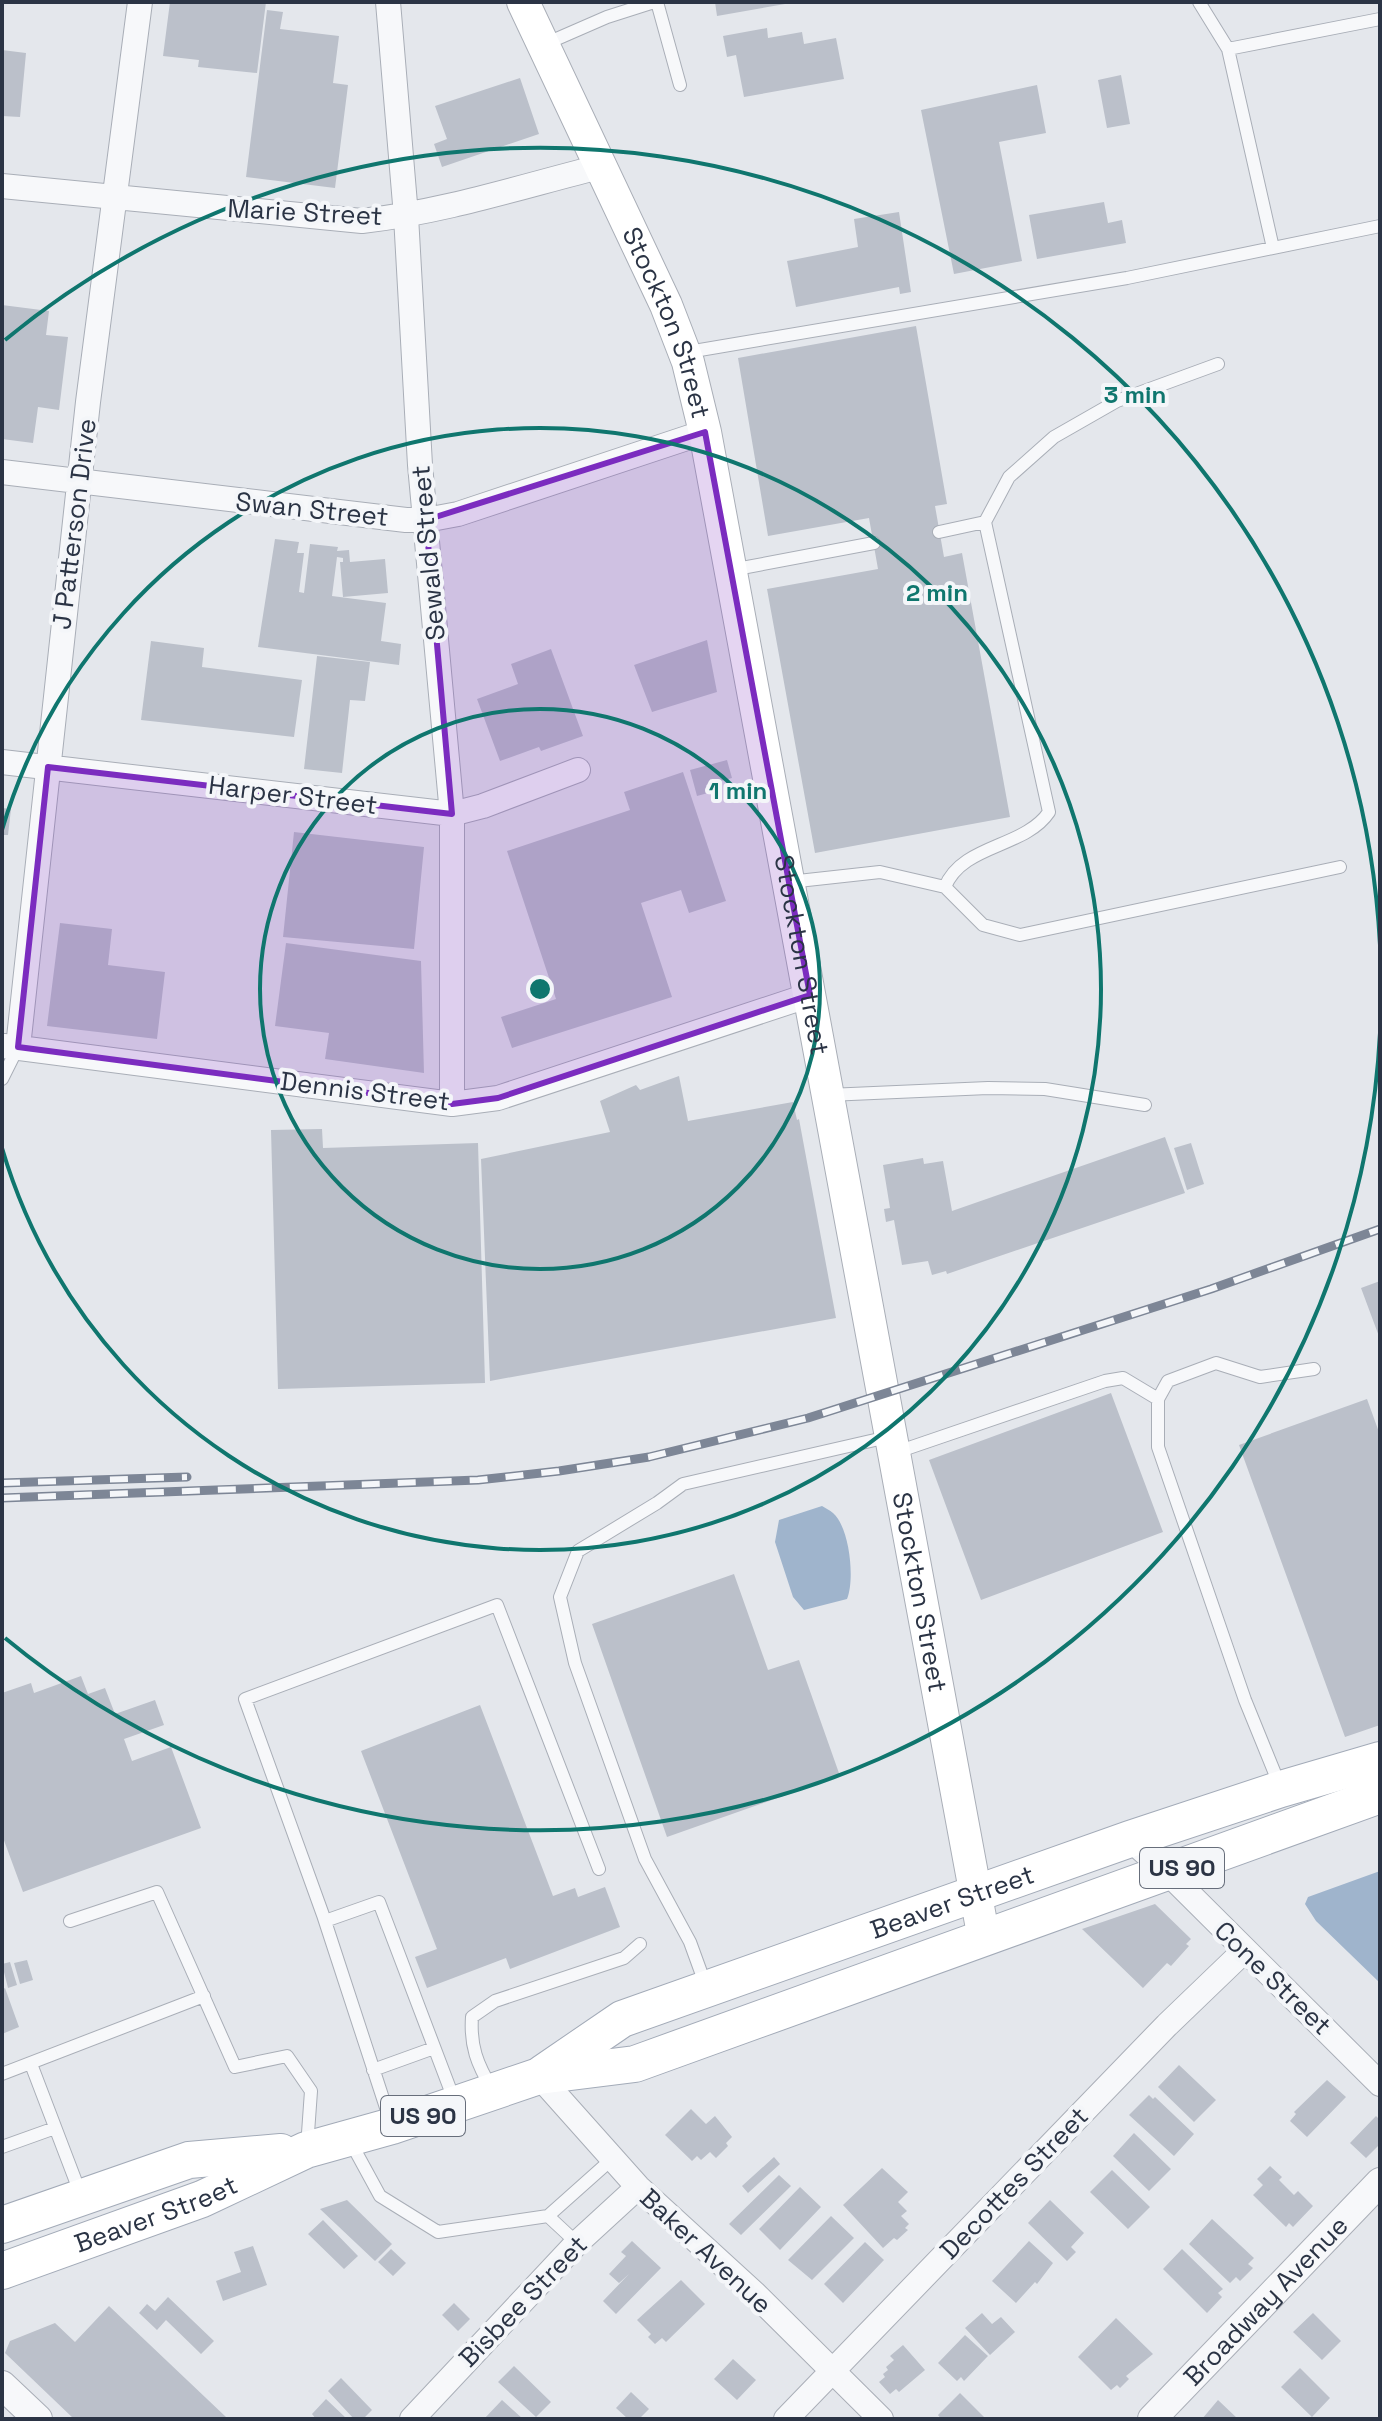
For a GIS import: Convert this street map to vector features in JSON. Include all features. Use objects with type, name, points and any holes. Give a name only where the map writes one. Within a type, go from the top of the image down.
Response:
[{"type":"main road","name":"Stockton Street","points":[[523,2],[666,305],[685,353],[705,432],[984,1939]]},
{"type":"main road","name":"Beaver Street","points":[[539,2076],[622,2019],[1130,1839],[1380,1760]]},
{"type":"main road","name":"Beaver Street","points":[[2,2271],[202,2199],[306,2150],[392,2126],[539,2076],[635,2064],[1380,1795]]},
{"type":"main road","name":"Beaver Street","points":[[2,2225],[189,2160],[306,2150]]},
{"type":"street","name":"J Patterson Drive","points":[[10,1046],[48,767],[79,481],[140,2]]},
{"type":"street","name":"Sewald Street","points":[[388,2],[426,520],[452,814],[452,1104]]},
{"type":"street","name":"Marie Street","points":[[2,186],[362,221],[406,216],[603,166]]},
{"type":"street","name":"Swan Street","points":[[2,472],[285,507],[426,520],[458,514],[705,432]]},
{"type":"street","name":"Harper Street","points":[[2,762],[452,814],[483,806],[578,770]]},
{"type":"street","name":"Dennis Street","points":[[10,1046],[452,1104],[498,1098],[810,995]]},
{"type":"street","points":[[1281,1789],[1294,1827]]},
{"type":"street","name":"Cone Street","points":[[1130,1839],[1380,2084]]},
{"type":"street","name":"Decottes Street","points":[[786,2419],[1157,2036],[1244,1951]]},
{"type":"street","name":"Baker Avenue","points":[[539,2076],[638,2187],[754,2293],[881,2419]]},
{"type":"street","name":"Broadway Avenue","points":[[1152,2419],[1380,2182]]},
{"type":"street","name":"Bisbee Street","points":[[412,2419],[577,2243],[638,2187]]},
{"type":"street","points":[[2,2385],[38,2419]]},
{"type":"lane","points":[[544,45],[607,17],[656,2],[680,85]]},
{"type":"lane","points":[[1199,2],[1228,49],[1273,248]]},
{"type":"lane","points":[[1228,49],[1380,19]]},
{"type":"lane","points":[[685,353],[1127,278],[1380,226]]},
{"type":"lane","points":[[945,887],[950,874],[965,862],[1041,824],[1049,812],[985,522],[1009,477],[1054,437],[1117,401],[1218,364]]},
{"type":"lane","points":[[939,532],[985,522]]},
{"type":"lane","points":[[731,570],[874,543]]},
{"type":"lane","points":[[789,882],[880,872],[945,887],[983,925],[1020,935],[1340,867]]},
{"type":"lane","points":[[2,1079],[10,1046]]},
{"type":"lane","points":[[828,1095],[988,1088],[1045,1089],[1145,1105]]},
{"type":"lane","points":[[1281,1789],[1245,1700],[1158,1447],[1158,1399],[1168,1381],[1216,1363],[1260,1377],[1314,1369]]},
{"type":"lane","points":[[707,1989],[690,1942],[645,1859],[575,1663],[560,1597],[578,1551],[683,1484],[893,1444],[1105,1381],[1123,1378],[1158,1399]]},
{"type":"lane","points":[[392,2126],[325,1921],[245,1699],[497,1605],[599,1869]]},
{"type":"lane","points":[[70,1921],[157,1892],[235,2067],[287,2056],[311,2091],[306,2150]]},
{"type":"lane","points":[[325,1921],[379,1902],[457,2105]]},
{"type":"lane","points":[[493,2092],[476,2062],[471,2038],[472,2017],[495,2001],[624,1958],[640,1944]]},
{"type":"lane","points":[[2,2074],[204,1996]]},
{"type":"lane","points":[[373,2070],[434,2048]]},
{"type":"lane","points":[[31,2064],[81,2196]]},
{"type":"lane","points":[[2,2147],[55,2128]]},
{"type":"lane","points":[[349,2138],[380,2196],[438,2232],[548,2216],[612,2159]]},
{"type":"lane","points":[[548,2216],[577,2243]]},
{"type":"highlighted area","points":[[705,432],[810,995],[498,1098],[452,1104],[18,1047],[48,767],[452,814],[426,520]]},
{"type":"water","points":[[822,1506],[833,1513],[843,1530],[851,1580],[847,1599],[804,1610],[793,1597],[775,1542],[779,1520]]},
{"type":"water","points":[[1380,1871],[1380,1983],[1316,1921],[1305,1904],[1308,1897]]},
{"type":"building","points":[[170,2],[266,2],[257,73],[198,67],[199,60],[163,56]]},
{"type":"building","points":[[715,2],[785,2],[785,4],[717,16]]},
{"type":"building","points":[[267,10],[283,12],[280,29],[339,36],[333,83],[348,85],[335,188],[246,177]]},
{"type":"building","points":[[767,28],[768,38],[802,32],[804,44],[836,38],[844,79],[744,97],[736,55],[727,57],[723,36]]},
{"type":"building","points":[[2,50],[26,53],[20,117],[2,116]]},
{"type":"building","points":[[1121,75],[1130,124],[1107,128],[1098,80]]},
{"type":"building","points":[[520,78],[539,134],[442,167],[434,144],[447,139],[435,106]]},
{"type":"building","points":[[1037,85],[1046,133],[999,142],[1022,261],[954,274],[921,110]]},
{"type":"building","points":[[1104,202],[1108,223],[1122,220],[1126,243],[1037,259],[1029,215]]},
{"type":"building","points":[[899,212],[911,292],[900,294],[899,287],[796,307],[787,261],[858,247],[854,219]]},
{"type":"building","points":[[2,305],[49,311],[46,335],[68,337],[59,410],[38,407],[33,443],[2,439]]},
{"type":"building","points":[[916,326],[947,504],[935,506],[944,557],[962,553],[1010,817],[815,853],[767,589],[878,569],[869,518],[768,536],[738,358]]},
{"type":"building","points":[[275,539],[299,542],[297,553],[304,553],[299,592],[304,593],[310,544],[338,547],[337,551],[349,550],[350,562],[385,559],[388,593],[343,597],[340,562],[343,558],[337,557],[332,596],[386,603],[381,641],[401,644],[399,665],[258,647]]},
{"type":"building","points":[[707,640],[717,692],[652,712],[634,665]]},
{"type":"building","points":[[151,641],[204,648],[202,667],[302,680],[294,737],[141,720]]},
{"type":"building","points":[[551,649],[583,736],[500,761],[477,699],[518,684],[511,664]]},
{"type":"building","points":[[317,656],[370,662],[365,701],[350,700],[342,773],[304,769]]},
{"type":"building","points":[[727,760],[732,778],[706,785],[708,793],[697,796],[690,770]]},
{"type":"building","points":[[683,772],[726,901],[689,913],[681,890],[641,903],[672,997],[512,1048],[501,1017],[556,999],[507,851],[630,810],[624,792]]},
{"type":"building","points":[[2,808],[11,809],[8,835],[2,835]]},
{"type":"building","points":[[294,832],[424,847],[414,949],[283,937]]},
{"type":"building","points":[[60,923],[112,929],[108,965],[165,972],[157,1039],[47,1026]]},
{"type":"building","points":[[286,943],[421,961],[424,1073],[325,1059],[329,1033],[275,1026]]},
{"type":"building","points":[[679,1076],[688,1121],[793,1102],[799,1119],[836,1318],[490,1381],[481,1159],[610,1132],[600,1101],[636,1085],[640,1090]]},
{"type":"building","points":[[322,1129],[323,1148],[478,1143],[485,1383],[278,1389],[271,1130]]},
{"type":"building","points":[[1165,1137],[1185,1193],[947,1274],[946,1271],[932,1275],[928,1261],[902,1265],[894,1220],[886,1222],[884,1209],[890,1208],[883,1165],[923,1158],[924,1164],[943,1161],[952,1211]]},
{"type":"building","points":[[1191,1143],[1204,1184],[1187,1190],[1174,1148]]},
{"type":"building","points":[[1380,1281],[1380,1339],[1361,1288]]},
{"type":"building","points":[[1111,1393],[1163,1532],[981,1600],[929,1460]]},
{"type":"building","points":[[1367,1399],[1380,1435],[1380,1725],[1345,1737],[1239,1445]]},
{"type":"building","points":[[734,1574],[768,1670],[799,1660],[840,1776],[667,1837],[592,1624]]},
{"type":"building","points":[[81,1676],[88,1694],[105,1688],[115,1714],[155,1700],[164,1725],[124,1739],[132,1761],[171,1747],[201,1828],[23,1892],[2,1835],[2,1693],[31,1683],[34,1693]]},
{"type":"building","points":[[480,1705],[553,1896],[575,1888],[578,1897],[605,1887],[620,1927],[510,1969],[506,1958],[427,1988],[415,1957],[437,1949],[361,1751]]},
{"type":"building","points":[[1155,1904],[1191,1939],[1186,1944],[1189,1946],[1171,1966],[1167,1963],[1143,1988],[1082,1929]]},
{"type":"building","points":[[27,1960],[33,1980],[20,1984],[14,1963]]},
{"type":"building","points":[[10,1962],[17,1985],[8,1988],[2,1964]]},
{"type":"building","points":[[5,1988],[19,2027],[2,2034],[2,1990]]},
{"type":"building","points":[[1179,2065],[1216,2100],[1194,2122],[1158,2087]]},
{"type":"building","points":[[1327,2080],[1346,2097],[1307,2137],[1290,2121],[1296,2114],[1294,2112]]},
{"type":"building","points":[[1149,2095],[1153,2099],[1155,2097],[1194,2134],[1174,2156],[1129,2115]]},
{"type":"building","points":[[691,2109],[706,2124],[715,2116],[732,2137],[716,2158],[710,2152],[701,2160],[697,2156],[692,2161],[665,2135]]},
{"type":"building","points":[[1376,2116],[1380,2120],[1380,2144],[1366,2158],[1350,2143]]},
{"type":"building","points":[[1134,2133],[1171,2169],[1149,2191],[1113,2156]]},
{"type":"building","points":[[774,2157],[780,2164],[748,2193],[742,2186]]},
{"type":"building","points":[[1270,2166],[1294,2195],[1298,2191],[1313,2206],[1293,2227],[1289,2223],[1286,2227],[1253,2195],[1263,2185],[1257,2179]]},
{"type":"building","points":[[882,2168],[908,2192],[898,2202],[907,2211],[901,2216],[909,2224],[905,2228],[908,2230],[883,2248],[843,2205]]},
{"type":"building","points":[[1112,2170],[1150,2207],[1128,2229],[1090,2192]]},
{"type":"building","points":[[779,2175],[791,2186],[741,2235],[729,2224]]},
{"type":"building","points":[[800,2187],[821,2207],[780,2250],[759,2229]]},
{"type":"building","points":[[347,2200],[392,2244],[375,2261],[320,2209]]},
{"type":"building","points":[[1050,2200],[1084,2233],[1071,2247],[1076,2252],[1067,2261],[1028,2223]]},
{"type":"building","points":[[831,2216],[854,2238],[812,2280],[788,2260]]},
{"type":"building","points":[[1212,2219],[1254,2258],[1248,2264],[1253,2268],[1240,2281],[1236,2277],[1230,2283],[1189,2244]]},
{"type":"building","points":[[323,2220],[358,2256],[344,2269],[308,2234]]},
{"type":"building","points":[[632,2241],[661,2268],[616,2314],[603,2301],[629,2274],[619,2283],[609,2274],[626,2256],[621,2252]]},
{"type":"building","points":[[1029,2241],[1053,2263],[1037,2284],[1035,2282],[1016,2303],[992,2281]]},
{"type":"building","points":[[865,2242],[884,2260],[843,2303],[824,2284]]},
{"type":"building","points":[[253,2246],[267,2285],[223,2301],[216,2281],[241,2272],[234,2252]]},
{"type":"building","points":[[391,2249],[406,2263],[393,2276],[378,2262]]},
{"type":"building","points":[[1182,2249],[1223,2289],[1218,2293],[1222,2297],[1207,2313],[1163,2269]]},
{"type":"building","points":[[681,2280],[705,2304],[666,2342],[662,2338],[655,2344],[648,2337],[651,2334],[637,2320]]},
{"type":"building","points":[[168,2297],[214,2341],[201,2354],[166,2320],[157,2330],[139,2313],[147,2304],[155,2311]]},
{"type":"building","points":[[454,2303],[470,2319],[458,2331],[442,2315]]},
{"type":"building","points":[[109,2306],[226,2417],[74,2419],[5,2353],[10,2341],[55,2323],[75,2342]]},
{"type":"building","points":[[982,2313],[992,2324],[1001,2317],[1015,2332],[990,2355],[965,2328]]},
{"type":"building","points":[[1313,2313],[1341,2341],[1322,2360],[1293,2332]]},
{"type":"building","points":[[1116,2318],[1153,2354],[1126,2376],[1129,2379],[1120,2388],[1117,2385],[1111,2390],[1078,2357]]},
{"type":"building","points":[[965,2335],[988,2356],[964,2381],[961,2377],[957,2381],[938,2363]]},
{"type":"building","points":[[903,2345],[925,2370],[899,2392],[896,2389],[890,2394],[879,2382],[885,2377],[886,2367],[894,2360],[890,2356]]},
{"type":"building","points":[[733,2359],[756,2380],[737,2400],[714,2379]]},
{"type":"building","points":[[514,2366],[551,2402],[536,2417],[498,2382]]},
{"type":"building","points":[[1300,2368],[1330,2398],[1312,2417],[1281,2387]]},
{"type":"building","points":[[341,2378],[372,2410],[363,2419],[354,2419],[328,2391]]},
{"type":"building","points":[[631,2392],[649,2409],[639,2419],[628,2419],[616,2408]]},
{"type":"building","points":[[960,2393],[986,2419],[941,2419],[938,2415]]},
{"type":"building","points":[[326,2399],[347,2419],[316,2419],[312,2414]]},
{"type":"building","points":[[502,2400],[523,2419],[484,2419]]},
{"type":"building","points":[[1218,2400],[1238,2419],[1202,2419]]},
{"type":"railway","points":[[2,1498],[478,1480],[649,1457],[808,1418],[1211,1289],[1380,1229]]},
{"type":"railway","points":[[2,1483],[187,1477]]}]
